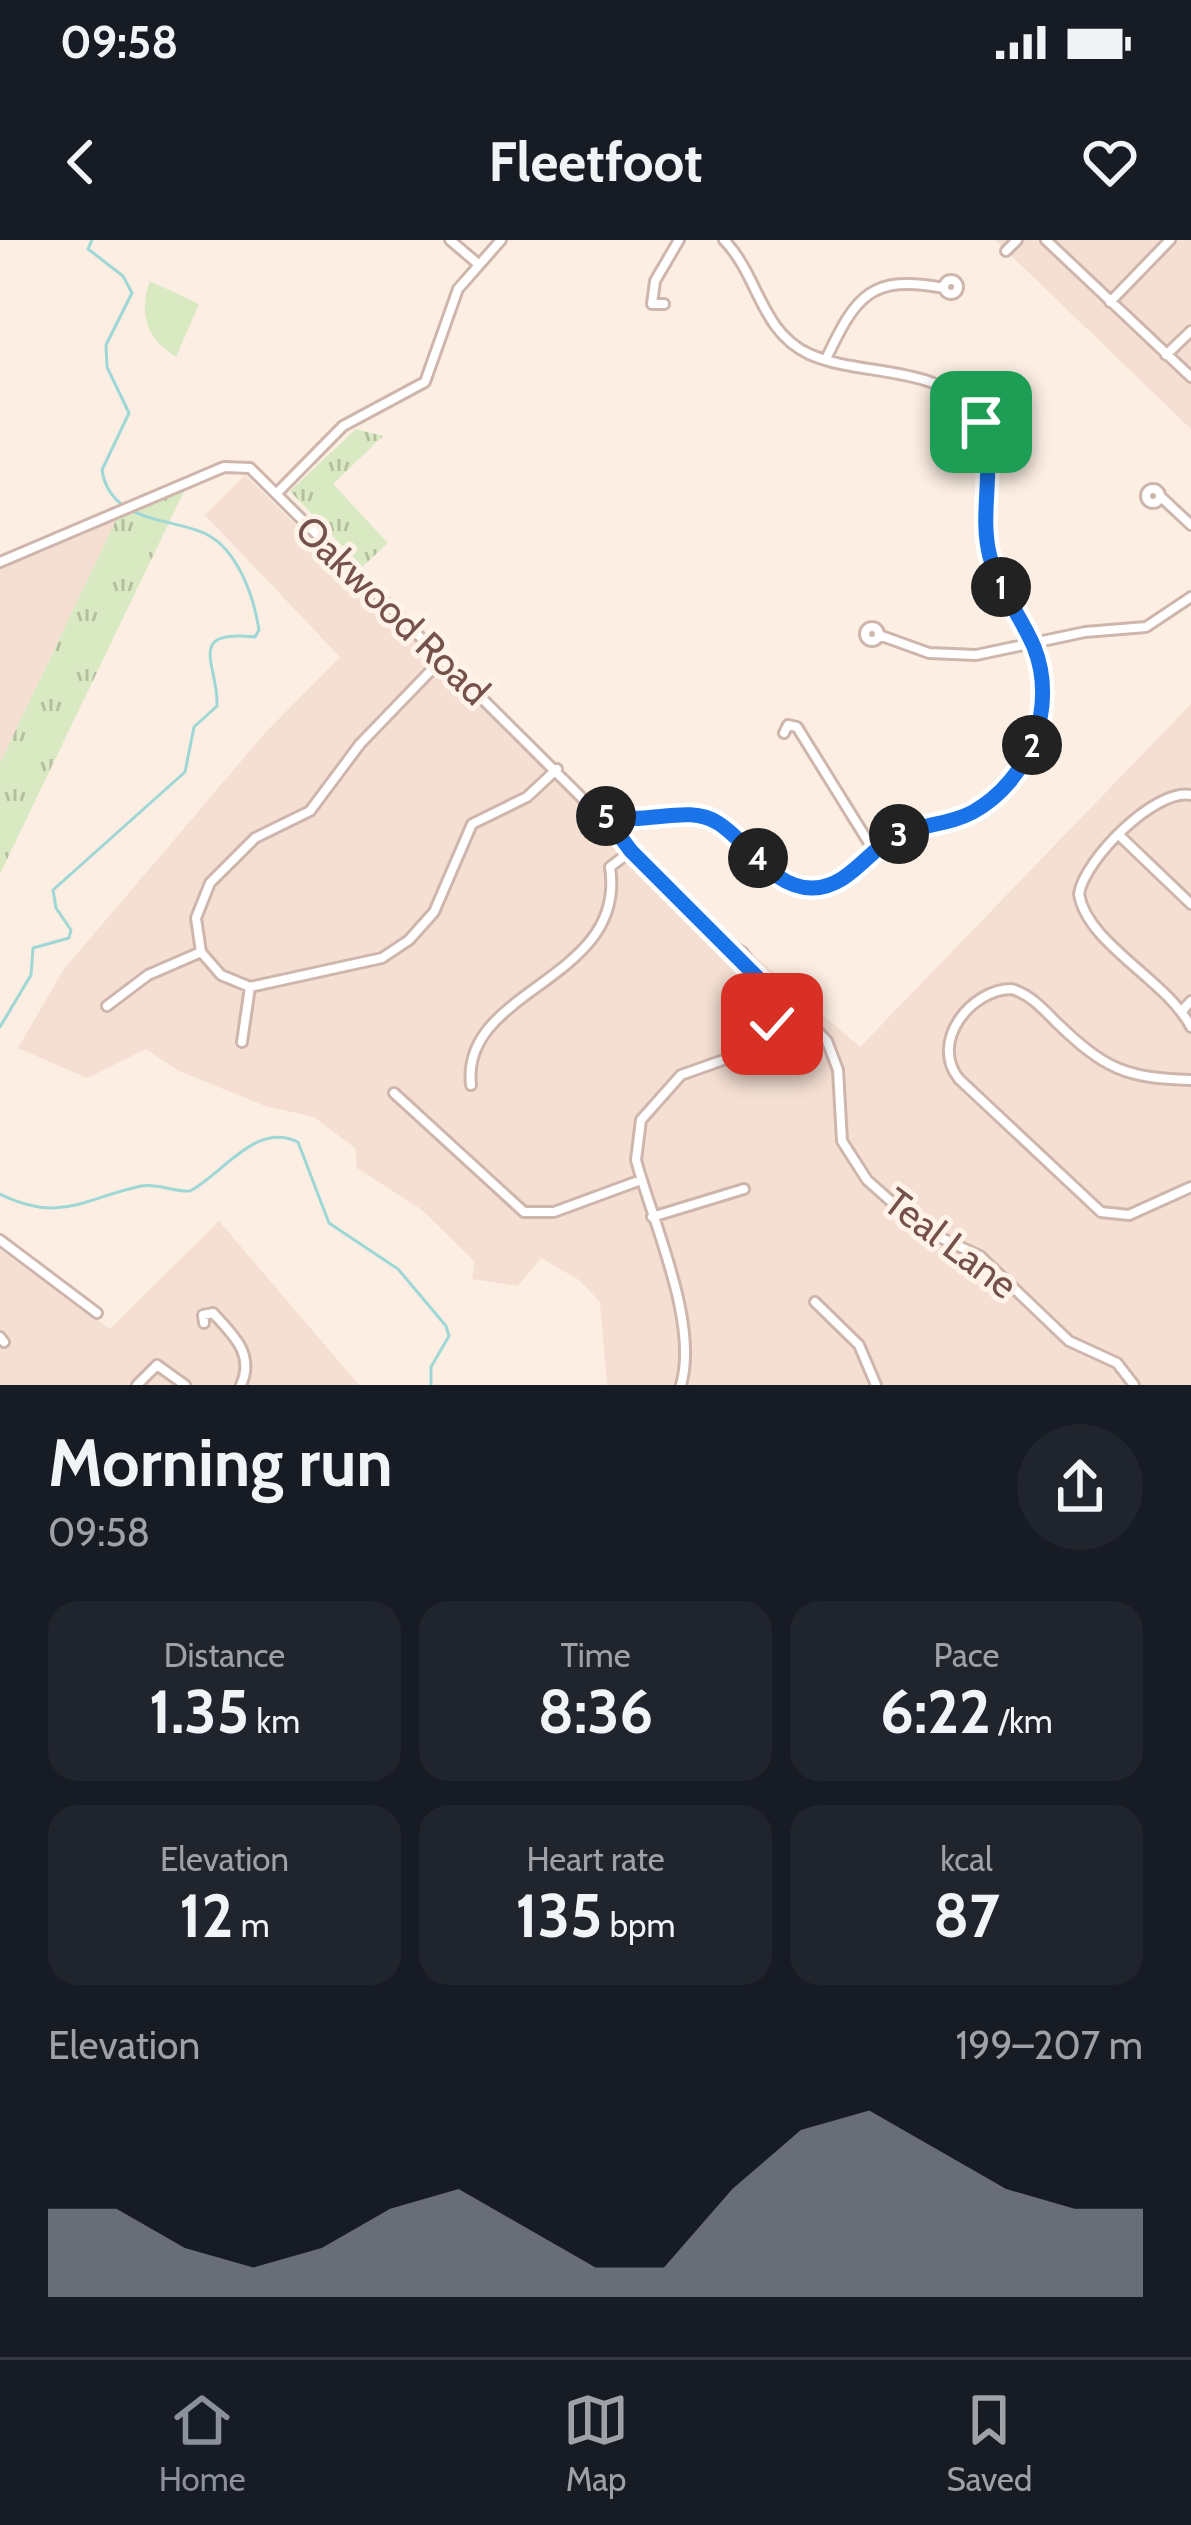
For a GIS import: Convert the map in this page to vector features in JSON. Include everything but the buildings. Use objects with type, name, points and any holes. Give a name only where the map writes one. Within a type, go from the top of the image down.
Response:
[{"type":"street","points":[[450,240],[477,263]]},
{"type":"street","points":[[276,494],[343,426],[425,382],[438,358],[450,305],[477,263],[501,240]]},
{"type":"street","points":[[652,291],[679,240]]},
{"type":"street","points":[[604,815],[629,823],[681,814],[708,818],[778,877],[801,887],[834,884],[900,833],[979,809],[1011,781],[1029,753],[1040,718],[1043,688],[1032,643],[988,550],[989,456],[974,412],[937,384],[826,359],[794,346],[776,329],[743,264],[724,240]]},
{"type":"street","points":[[1006,251],[1017,240]]},
{"type":"street","points":[[1046,240],[1191,377]]},
{"type":"street","points":[[1110,302],[1170,240]]},
{"type":"street","points":[[826,359],[850,309],[870,292],[904,281],[944,288]]},
{"type":"street","points":[[1166,356],[1191,331]]},
{"type":"street","name":"Oakwood Road","points":[[0,562],[232,464],[250,468],[604,815],[627,855],[744,959],[785,1015]]},
{"type":"street","points":[[1160,496],[1191,525]]},
{"type":"street","points":[[879,635],[928,652],[966,656],[1146,626],[1169,617],[1191,598]]},
{"type":"street","points":[[442,659],[360,744],[320,802],[255,838],[210,884],[196,918],[201,952],[221,975],[250,988],[362,965],[400,947],[434,912],[472,824],[520,802],[557,769]]},
{"type":"street","points":[[801,734],[874,851]]},
{"type":"street","points":[[1191,795],[1157,799],[1085,874],[1079,890],[1082,909],[1182,1011],[1191,1027]]},
{"type":"street","points":[[1120,836],[1191,904]]},
{"type":"street","points":[[471,1084],[470,1057],[477,1039],[502,1013],[534,994],[599,931],[611,865],[627,855]]},
{"type":"street","points":[[107,1006],[148,974],[201,952]]},
{"type":"street","points":[[242,1042],[250,988]]},
{"type":"street","points":[[1191,1080],[1137,1077],[1108,1066],[1033,1000],[1012,989],[981,999],[948,1041],[948,1059],[959,1078],[1101,1212],[1129,1215],[1191,1187]]},
{"type":"street","points":[[1182,1011],[1191,1001]]},
{"type":"street","points":[[680,1385],[686,1354],[683,1324],[641,1180],[636,1135],[650,1106],[688,1070],[743,1053],[785,1015]]},
{"type":"street","name":"Teal Lane","points":[[785,1015],[813,1024],[832,1051],[840,1083],[842,1141],[867,1180],[931,1234],[980,1256],[1069,1340],[1118,1363],[1134,1385]]},
{"type":"street","points":[[394,1093],[524,1212],[554,1212],[641,1180]]},
{"type":"street","points":[[652,1217],[744,1189]]},
{"type":"street","points":[[0,1240],[97,1313]]},
{"type":"street","points":[[815,1302],[859,1345],[876,1385]]},
{"type":"street","points":[[219,1320],[244,1354],[241,1385]]},
{"type":"street","points":[[137,1385],[157,1365],[185,1385]]},
{"type":"shaded area","points":[[995,240],[1191,240],[1191,429]]},
{"type":"shaded area","points":[[245,475],[581,806],[860,1047],[1191,704],[1191,1385],[607,1385],[600,1302],[579,1280],[541,1258],[518,1286],[472,1279],[475,1262],[422,1210],[357,1168],[355,1148],[314,1117],[265,1106],[179,1071],[146,1049],[87,1078],[18,1048],[64,969],[266,732],[340,657],[205,515]]},
{"type":"shaded area","points":[[118,516],[0,763],[0,567]]},
{"type":"shaded area","points":[[219,1221],[359,1385],[0,1385],[0,1250],[110,1329]]},
{"type":"green space","points":[[150,281],[199,304],[176,357],[158,342],[148,325],[145,304]]},
{"type":"green space","points":[[356,429],[383,436],[333,484],[388,543],[362,567],[290,491]]},
{"type":"green space","points":[[187,485],[0,874],[0,763],[118,516]]},
{"type":"waterway","points":[[0,1027],[31,975],[33,948],[69,938],[71,930],[56,908],[53,890],[185,772],[194,727],[217,706],[212,645],[233,636],[255,637],[259,630],[243,576],[217,541],[130,510],[107,488],[102,470],[129,413],[107,367],[106,345],[132,293],[123,276],[88,249],[92,240]]},
{"type":"waterway","points":[[0,1194],[21,1203],[57,1208],[141,1186],[190,1191],[254,1144],[283,1137],[298,1142],[329,1223],[398,1269],[446,1326],[449,1336],[431,1367],[431,1385]]},
{"type":"route","points":[[772,1024],[785,1015],[775,995],[631,851],[604,815],[629,823],[681,814],[708,818],[784,881],[824,887],[843,879],[900,833],[965,816],[1011,781],[1036,735],[1043,688],[1036,652],[988,550],[989,456],[981,422]]}]
